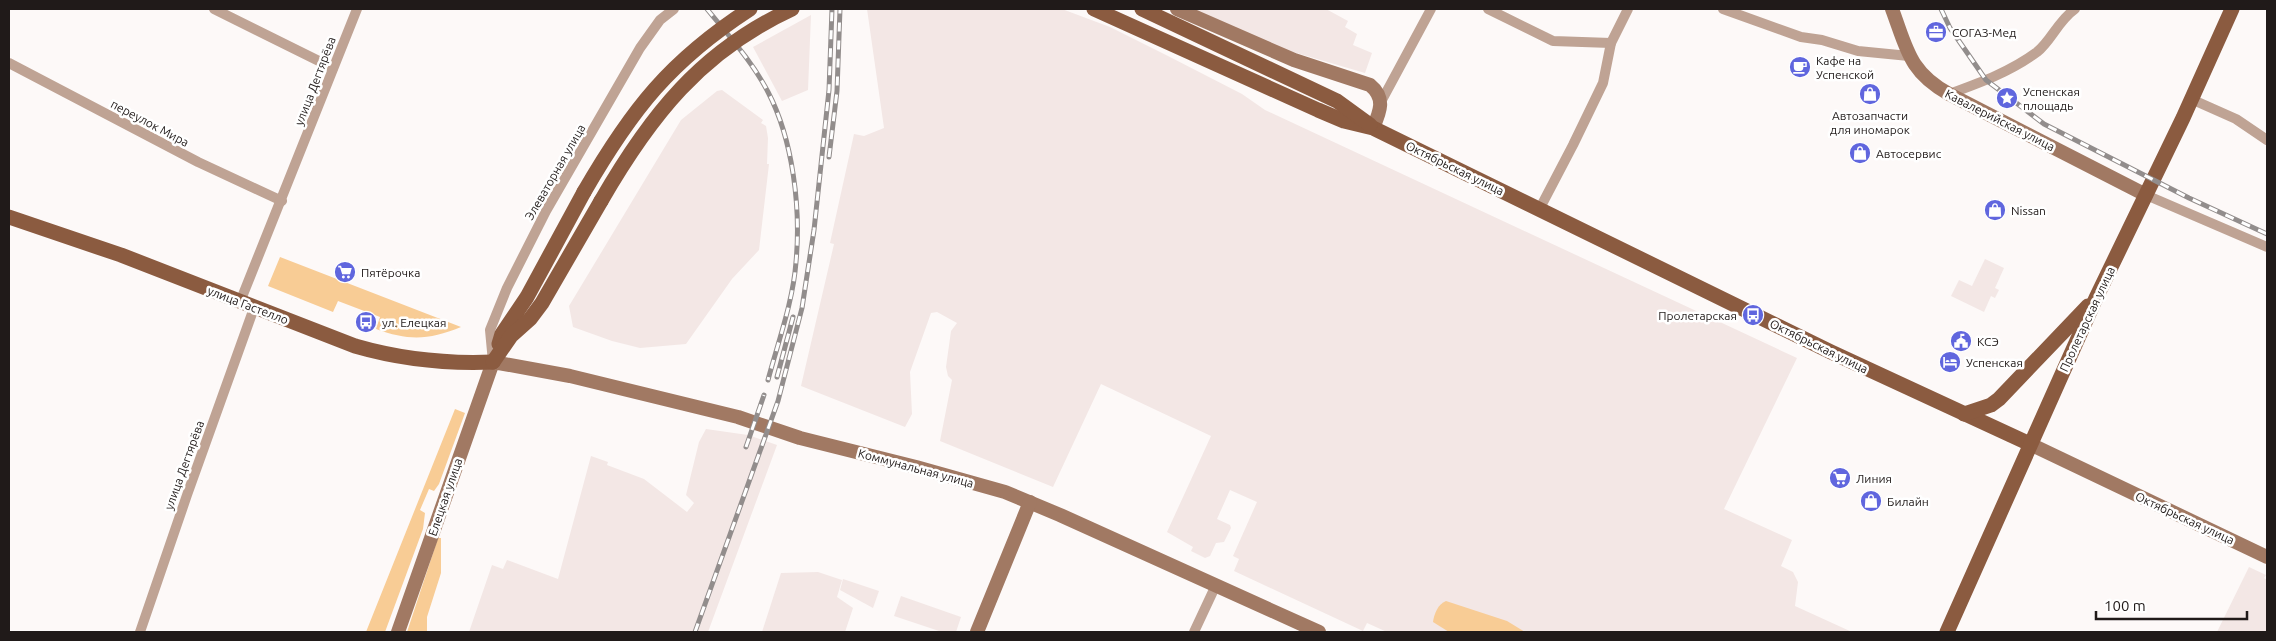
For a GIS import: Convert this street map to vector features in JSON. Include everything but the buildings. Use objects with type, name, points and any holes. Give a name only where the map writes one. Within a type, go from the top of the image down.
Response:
[{"type":"main road","points":[[493,362],[502,334],[527,296],[584,192],[622,128],[659,82],[694,50],[750,9]]},
{"type":"main road","points":[[493,362],[510,336],[530,319],[542,304],[600,201],[653,118],[694,74],[720,52],[750,31],[792,9]]},
{"type":"main road","points":[[1094,9],[1318,110],[1344,121],[1373,128]]},
{"type":"main road","points":[[1142,9],[1326,95],[1356,113],[1373,128]]},
{"type":"main road","points":[[1177,9],[1294,60],[1364,82],[1376,90],[1382,100],[1373,128]]},
{"type":"main road","name":"Кавалерийская улица","points":[[1892,9],[1909,56],[1915,67],[1928,81],[1949,94],[2146,195]]},
{"type":"main road","name":"Пролетарская улица","points":[[1947,632],[2096,298],[2232,9]]},
{"type":"main road","name":"Октябрьская улица","points":[[1373,128],[1831,352],[2267,557]]},
{"type":"main road","name":"улица Гастелло","points":[[9,216],[121,255],[355,346],[387,355],[452,362],[493,362]]},
{"type":"main road","points":[[1964,414],[1990,406],[1999,399],[2096,298]]},
{"type":"main road","name":"Коммунальная улица","points":[[493,362],[570,376],[738,417],[800,438],[916,467],[1030,502],[1319,632]]},
{"type":"main road","name":"Елецкая улица","points":[[398,632],[493,362]]},
{"type":"main road","points":[[977,632],[1030,502]]},
{"type":"street","points":[[214,9],[333,68]]},
{"type":"street","name":"улица Дегтярёва","points":[[140,632],[282,201],[357,9]]},
{"type":"street","name":"Элеваторная улица","points":[[493,362],[490,333],[506,288],[536,231],[640,48],[660,20],[674,9]]},
{"type":"street","points":[[1382,100],[1431,9]]},
{"type":"street","points":[[1488,9],[1553,41],[1611,43]]},
{"type":"street","points":[[1539,210],[1577,138],[1603,83],[1611,43],[1628,9]]},
{"type":"street","points":[[1723,9],[1801,37],[1822,40],[1858,51],[1909,56]]},
{"type":"street","points":[[1949,94],[2003,73],[2038,51],[2063,18],[2075,9]]},
{"type":"street","name":"переулок Мира","points":[[9,63],[198,162],[282,201]]},
{"type":"street","points":[[2191,99],[2236,118],[2267,140]]},
{"type":"street","points":[[2146,195],[2267,247]]},
{"type":"street","points":[[1194,632],[1216,585]]},
{"type":"shaded area","points":[[867,9],[1062,9],[1110,27],[1242,94],[1265,110],[1797,358],[1724,509],[1792,540],[1781,566],[1793,572],[1798,582],[1795,606],[1852,632],[1387,632],[1367,623],[1363,631],[1234,571],[1239,559],[1233,556],[1257,502],[1230,490],[1217,519],[1230,525],[1231,528],[1224,542],[1216,543],[1210,556],[1205,558],[1191,551],[1193,547],[1167,532],[1211,436],[1101,384],[1053,487],[940,441],[952,380],[948,376],[946,367],[951,331],[957,323],[937,312],[931,313],[910,372],[912,414],[905,427],[801,386],[834,244],[830,243],[854,134],[864,136],[884,128]]},
{"type":"shaded area","points":[[1190,9],[1326,9],[1348,21],[1345,27],[1357,34],[1353,45],[1372,53],[1365,73],[1283,49]]},
{"type":"shaded area","points":[[811,15],[808,90],[782,101],[753,47]]},
{"type":"shaded area","points":[[722,90],[763,120],[761,123],[766,126],[768,138],[767,164],[769,164],[759,250],[732,279],[686,344],[640,348],[612,341],[573,327],[569,306],[681,120],[717,91]]},
{"type":"shaded area","points":[[280,257],[461,327],[429,337],[399,336],[376,329],[380,317],[338,301],[333,312],[268,286]]},
{"type":"shaded area","points":[[1985,259],[2004,268],[1995,288],[1999,290],[1995,298],[1991,296],[1984,312],[1951,296],[1959,280],[1972,286]]},
{"type":"shaded area","points":[[455,409],[465,413],[439,484],[434,491],[429,489],[420,510],[425,513],[423,529],[385,632],[366,632]]},
{"type":"shaded area","points":[[706,429],[748,435],[777,445],[708,632],[469,632],[492,565],[503,569],[507,560],[558,579],[591,456],[608,462],[607,465],[644,479],[687,512],[694,503],[686,495],[699,442]]},
{"type":"shaded area","points":[[438,538],[441,538],[441,573],[427,617],[427,632],[407,632]]},
{"type":"shaded area","points":[[2249,567],[2266,575],[2264,578],[2267,580],[2267,632],[2217,632]]},
{"type":"shaded area","points":[[818,572],[842,580],[837,597],[853,608],[845,632],[762,632],[781,573]]},
{"type":"shaded area","points":[[843,579],[879,591],[873,608],[840,590]]},
{"type":"shaded area","points":[[901,596],[961,617],[956,632],[942,632],[894,616]]},
{"type":"shaded area","points":[[1446,601],[1507,621],[1525,632],[1449,632],[1433,622],[1437,610]]},
{"type":"railway","points":[[707,9],[747,59],[768,92],[784,131],[793,175],[797,219],[796,262],[788,307],[768,380]]},
{"type":"railway","points":[[695,632],[778,401],[802,308],[814,230],[829,90],[832,9]]},
{"type":"railway","points":[[829,157],[837,91],[840,9]]},
{"type":"railway","points":[[1941,9],[1950,28],[1986,80],[2044,124],[2189,198],[2267,234]]},
{"type":"railway","points":[[777,377],[793,317]]},
{"type":"railway","points":[[746,447],[764,395]]},
{"type":"place","name":"СОГАЗ-Мед","points":[[1936,32]]},
{"type":"place","name":"Кафе на Успенской","points":[[1800,67]]},
{"type":"place","name":"Автозапчасти для иномарок","points":[[1870,94]]},
{"type":"place","name":"Успенская площадь","points":[[2007,98]]},
{"type":"place","name":"Автосервис","points":[[1860,153]]},
{"type":"place","name":"Nissan","points":[[1995,210]]},
{"type":"place","name":"Пятёрочка","points":[[345,272]]},
{"type":"place","name":"Пролетарская","points":[[1753,315]]},
{"type":"place","name":"ул. Елецкая","points":[[366,322]]},
{"type":"place","name":"КСЭ","points":[[1961,341]]},
{"type":"place","name":"Успенская","points":[[1950,362]]},
{"type":"place","name":"Линия","points":[[1840,478]]},
{"type":"place","name":"Билайн","points":[[1871,501]]}]
